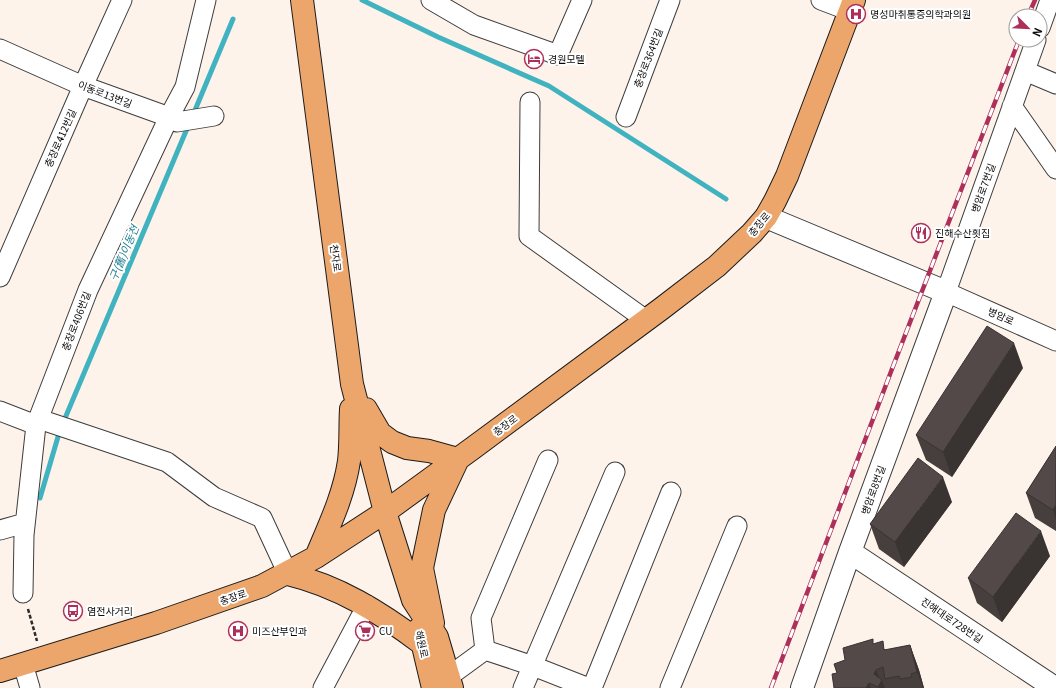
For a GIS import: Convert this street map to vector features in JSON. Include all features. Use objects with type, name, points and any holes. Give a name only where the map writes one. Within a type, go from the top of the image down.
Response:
[{"type":"main road","name":"천자로","points":[[302,0],[352,384],[385,512]]},
{"type":"main road","name":"충장로","points":[[0,671],[164,621],[262,586],[288,574],[385,512],[717,266],[752,233],[766,217],[775,202],[787,176],[852,6]]},
{"type":"main road","points":[[352,384],[380,434],[392,442],[407,448],[429,451],[458,459],[434,510],[422,568],[429,640]]},
{"type":"main road","points":[[316,557],[340,498],[346,475],[350,449],[352,384]]},
{"type":"main road","name":"해원로","points":[[385,512],[413,600],[444,684]]},
{"type":"main road","points":[[288,574],[323,584],[366,605],[429,640]]},
{"type":"street","name":"충장로412번길","points":[[0,277],[122,0]]},
{"type":"street","name":"충장로406번길","points":[[23,593],[25,523],[42,422],[88,290],[173,120],[185,87],[206,0]]},
{"type":"street","points":[[431,0],[474,25],[558,55],[582,0]]},
{"type":"street","name":"충장로364번길","points":[[626,117],[670,0]]},
{"type":"street","points":[[822,0],[852,6]]},
{"type":"street","name":"병암로7번길","points":[[946,292],[1033,48]]},
{"type":"street","name":"이동로13번길","points":[[0,49],[83,86],[173,120]]},
{"type":"street","points":[[1025,71],[1056,84]]},
{"type":"street","points":[[530,102],[530,236],[646,320]]},
{"type":"street","points":[[1012,106],[1056,169]]},
{"type":"street","points":[[173,120],[207,117]]},
{"type":"street","points":[[766,217],[946,292]]},
{"type":"street","name":"병암로","points":[[946,292],[1056,341]]},
{"type":"street","name":"병암로8번길","points":[[802,688],[850,552],[946,292]]},
{"type":"street","points":[[0,411],[72,430],[167,462],[214,497],[262,518],[288,574]]},
{"type":"street","points":[[485,650],[481,618],[548,460]]},
{"type":"street","points":[[524,688],[615,472]]},
{"type":"street","points":[[485,650],[533,666],[590,688],[671,492]]},
{"type":"street","points":[[0,530],[25,523]]},
{"type":"street","points":[[670,688],[737,526]]},
{"type":"street","name":"진해대로728번길","points":[[850,552],[1055,688]]},
{"type":"street","points":[[323,688],[366,605]]},
{"type":"street","points":[[444,684],[485,650]]},
{"type":"street","points":[[30,688],[33,661]]},
{"type":"path","points":[[23,593],[33,661]]},
{"type":"building","points":[[987,326],[1014,343],[943,452],[916,435]]},
{"type":"building","points":[[1056,446],[1056,505],[1053,510],[1026,493]]},
{"type":"building","points":[[918,458],[943,477],[895,542],[870,524]]},
{"type":"building","points":[[1016,513],[1041,531],[993,597],[968,578]]},
{"type":"building","points":[[873,639],[873,644],[883,641],[884,650],[910,645],[917,672],[911,674],[912,677],[900,679],[899,676],[885,679],[883,667],[876,670],[874,674],[882,680],[878,687],[869,683],[866,688],[834,688],[832,674],[837,673],[834,664],[845,660],[843,648]]},
{"type":"waterway","points":[[362,0],[438,37],[549,86],[726,199]]},
{"type":"waterway","name":"구(舊)이동천","points":[[193,115],[233,19]]},
{"type":"waterway","name":"구(舊)이동천","points":[[63,423],[189,124]]},
{"type":"waterway","name":"구(舊)이동천","points":[[40,498],[60,430]]},
{"type":"railway","points":[[1032,8],[1035,0]]},
{"type":"railway","points":[[771,688],[1016,48]]},
{"type":"place","name":"명성마취통증의학과의원","points":[[856,14]]},
{"type":"place","name":"경원모텔","points":[[534,59]]},
{"type":"place","name":"진해수산횟집","points":[[921,233]]},
{"type":"place","name":"염전사거리","points":[[73,611]]},
{"type":"place","name":"미즈산부인과","points":[[238,631]]},
{"type":"place","name":"CU","points":[[365,631]]}]
